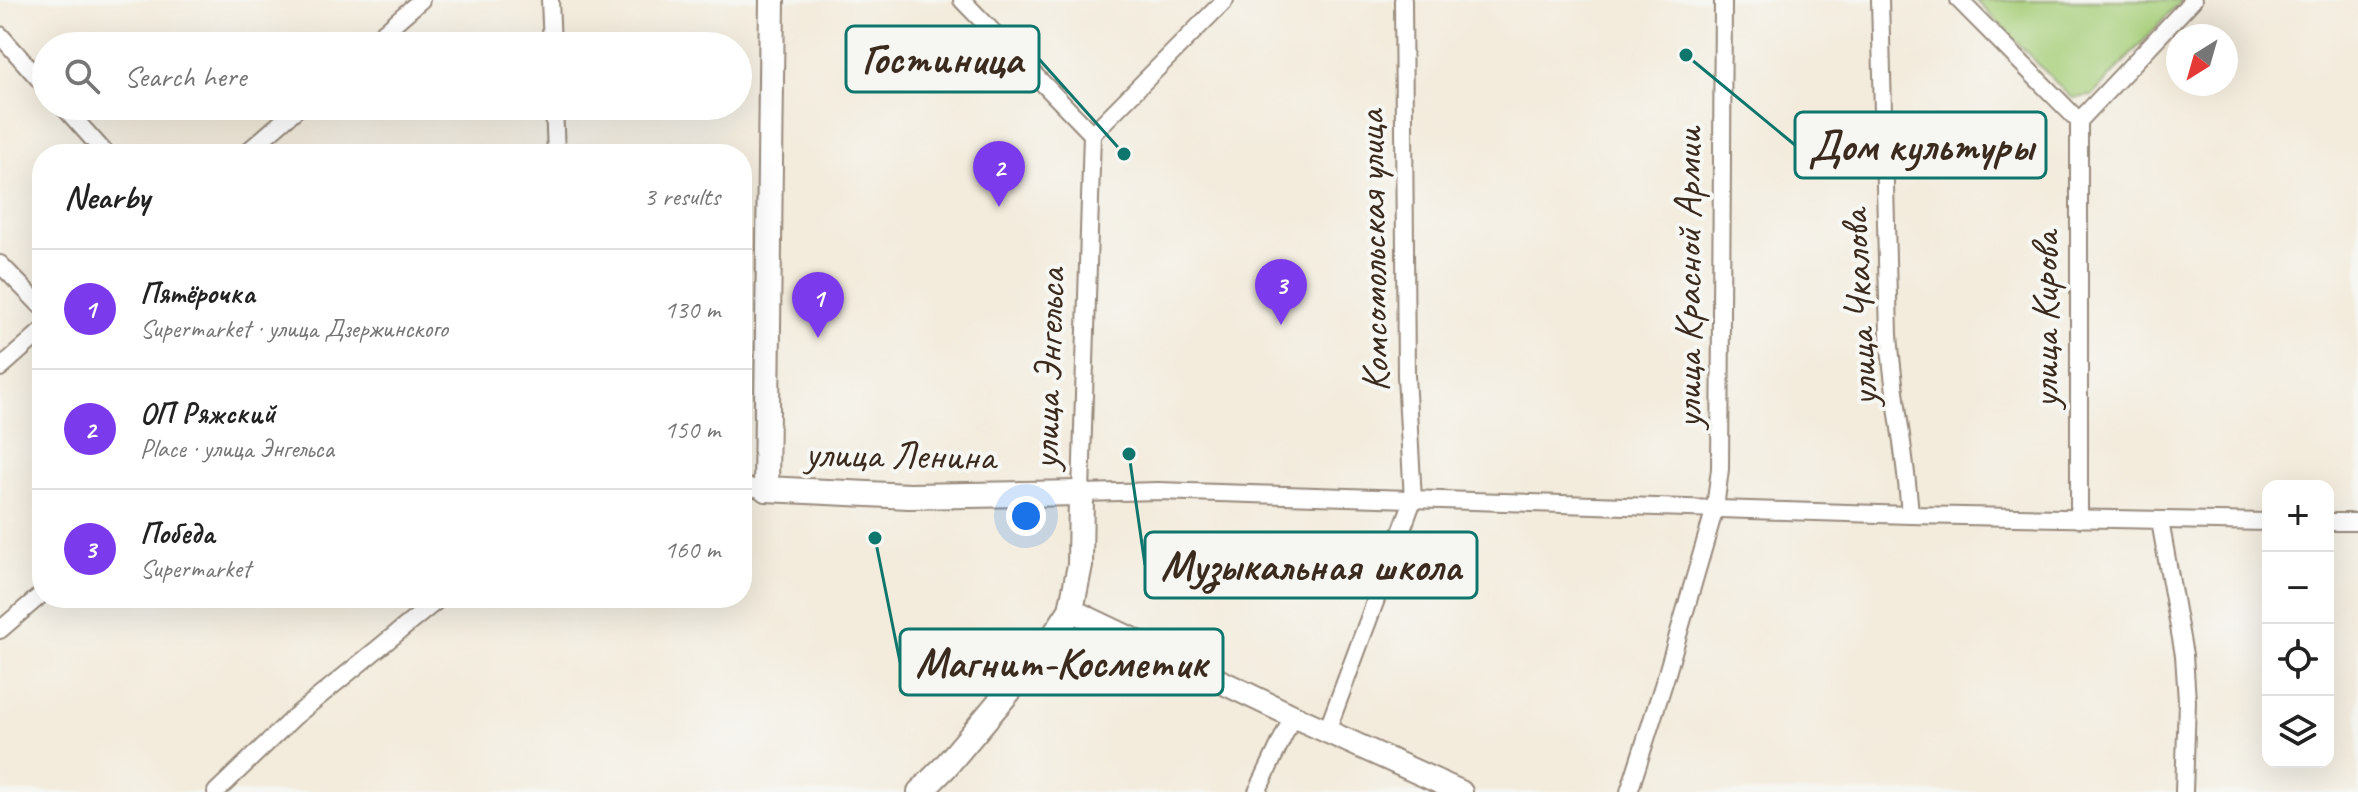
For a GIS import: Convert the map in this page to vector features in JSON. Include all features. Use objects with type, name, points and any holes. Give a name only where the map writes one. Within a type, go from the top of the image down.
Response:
[{"type":"main road","points":[[754,488],[772,0]]},
{"type":"main road","name":"улица Ленина","points":[[754,488],[909,496],[1081,493]]},
{"type":"main road","name":"улица Энгельса","points":[[920,792],[945,767],[1050,642],[1071,610],[1080,565],[1081,493]]},
{"type":"main road","points":[[1071,610],[1461,792]]},
{"type":"street","points":[[384,32],[421,0]]},
{"type":"street","points":[[550,0],[551,32]]},
{"type":"street","points":[[962,0],[1092,134],[1225,0]]},
{"type":"street","name":"Комсомольская улица","points":[[1403,0],[1406,376],[1413,500]]},
{"type":"street","name":"улица Красной Армии","points":[[1629,792],[1715,508],[1720,469],[1723,0]]},
{"type":"street","name":"улица Чкалова","points":[[1880,0],[1889,334],[1910,515]]},
{"type":"street","points":[[1959,0],[2079,121],[2193,0]]},
{"type":"street","points":[[0,35],[32,71]]},
{"type":"street","points":[[76,120],[97,144]]},
{"type":"street","points":[[256,144],[284,120]]},
{"type":"street","points":[[555,120],[556,144]]},
{"type":"street","name":"улица Кирова","points":[[2079,121],[2079,519]]},
{"type":"street","name":"улица Энгельса","points":[[1081,493],[1092,134]]},
{"type":"street","points":[[0,264],[32,297]]},
{"type":"street","points":[[0,368],[32,340]]},
{"type":"street","points":[[1081,493],[1158,491],[1910,515],[2262,522]]},
{"type":"street","points":[[1327,731],[1413,500]]},
{"type":"street","points":[[2160,521],[2184,655],[2187,701],[2184,792]]},
{"type":"street","points":[[2334,522],[2358,522]]},
{"type":"street","points":[[0,630],[32,603]]},
{"type":"street","points":[[216,792],[294,717],[428,608]]},
{"type":"street","points":[[1257,792],[1293,716]]},
{"type":"green space","points":[[1976,0],[2182,0],[2092,96],[2071,98]]},
{"type":"place","name":"Дом культуры","points":[[1686,55]]},
{"type":"place","name":"Гостиница","points":[[1124,154]]},
{"type":"place","name":"ОП Ряжский","points":[[999,207]]},
{"type":"place","name":"Победа","points":[[1281,325]]},
{"type":"place","name":"Пятёрочка","points":[[818,338]]},
{"type":"place","name":"Музыкальная школа","points":[[1129,454]]},
{"type":"place","name":"Магнит-Косметик","points":[[875,538]]}]
